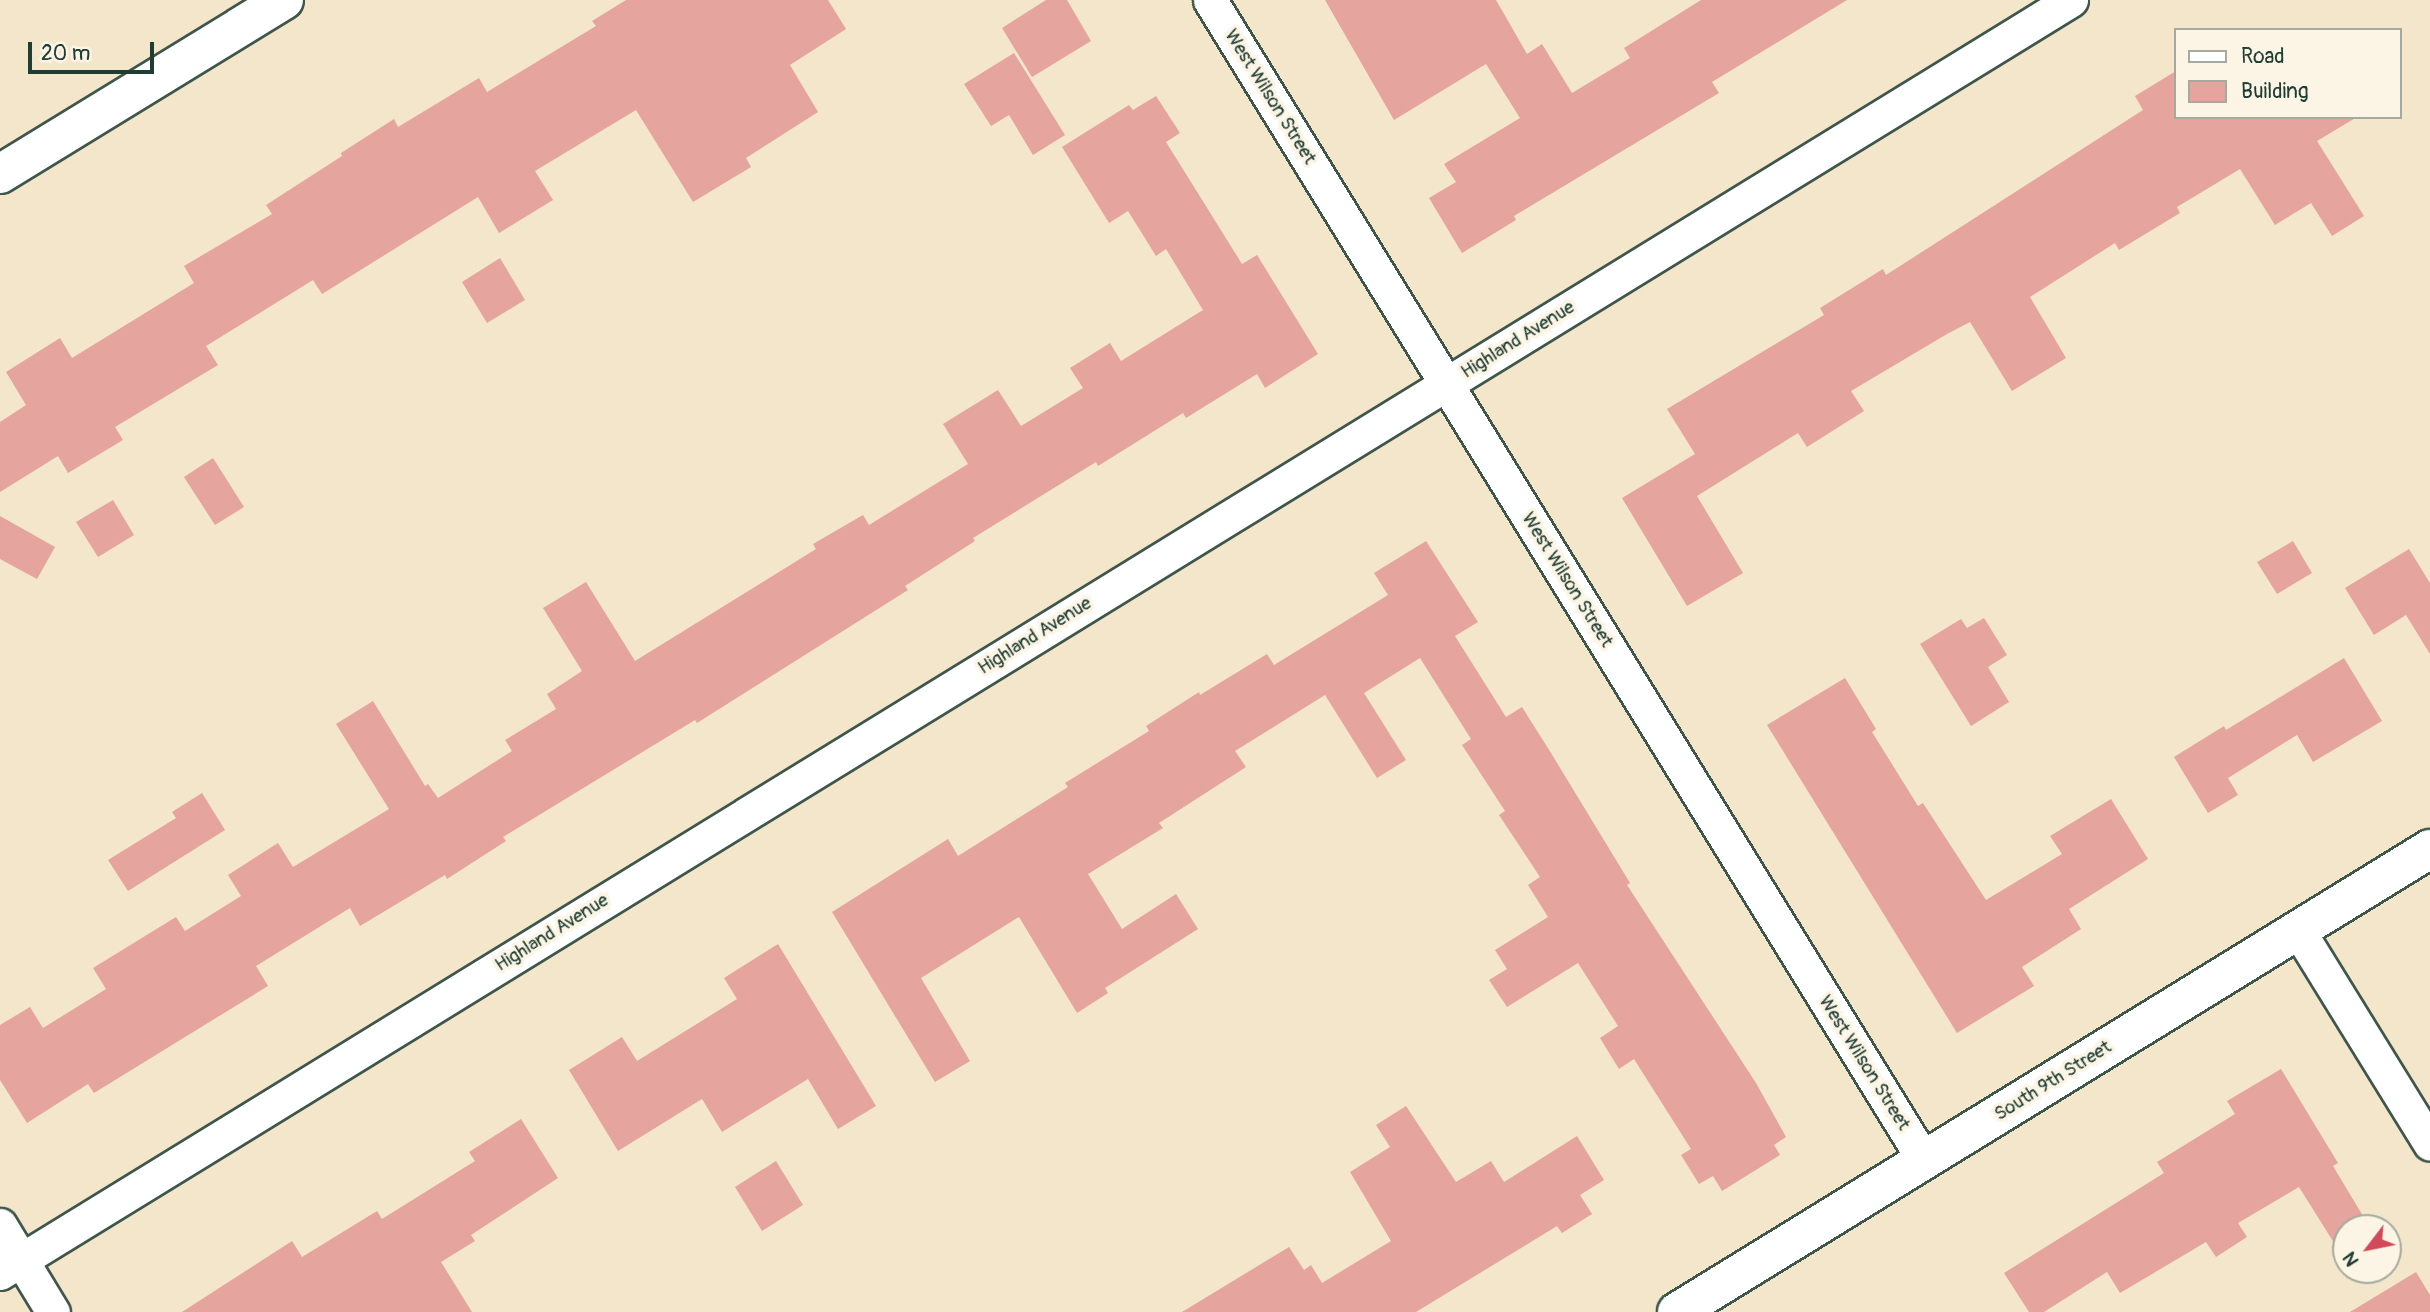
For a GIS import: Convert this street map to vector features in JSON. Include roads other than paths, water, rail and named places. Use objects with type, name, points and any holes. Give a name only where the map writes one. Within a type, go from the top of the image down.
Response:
[{"type":"main road","points":[[0,174],[284,0]]},
{"type":"main road","name":"South 9th Street","points":[[1677,1312],[2430,849]]},
{"type":"street","name":"West Wilson Street","points":[[1210,0],[1924,1160]]},
{"type":"street","name":"Highland Avenue","points":[[11,1266],[2071,0]]},
{"type":"street","points":[[2298,930],[2430,1144]]},
{"type":"street","points":[[0,1225],[11,1266],[54,1312]]}]
